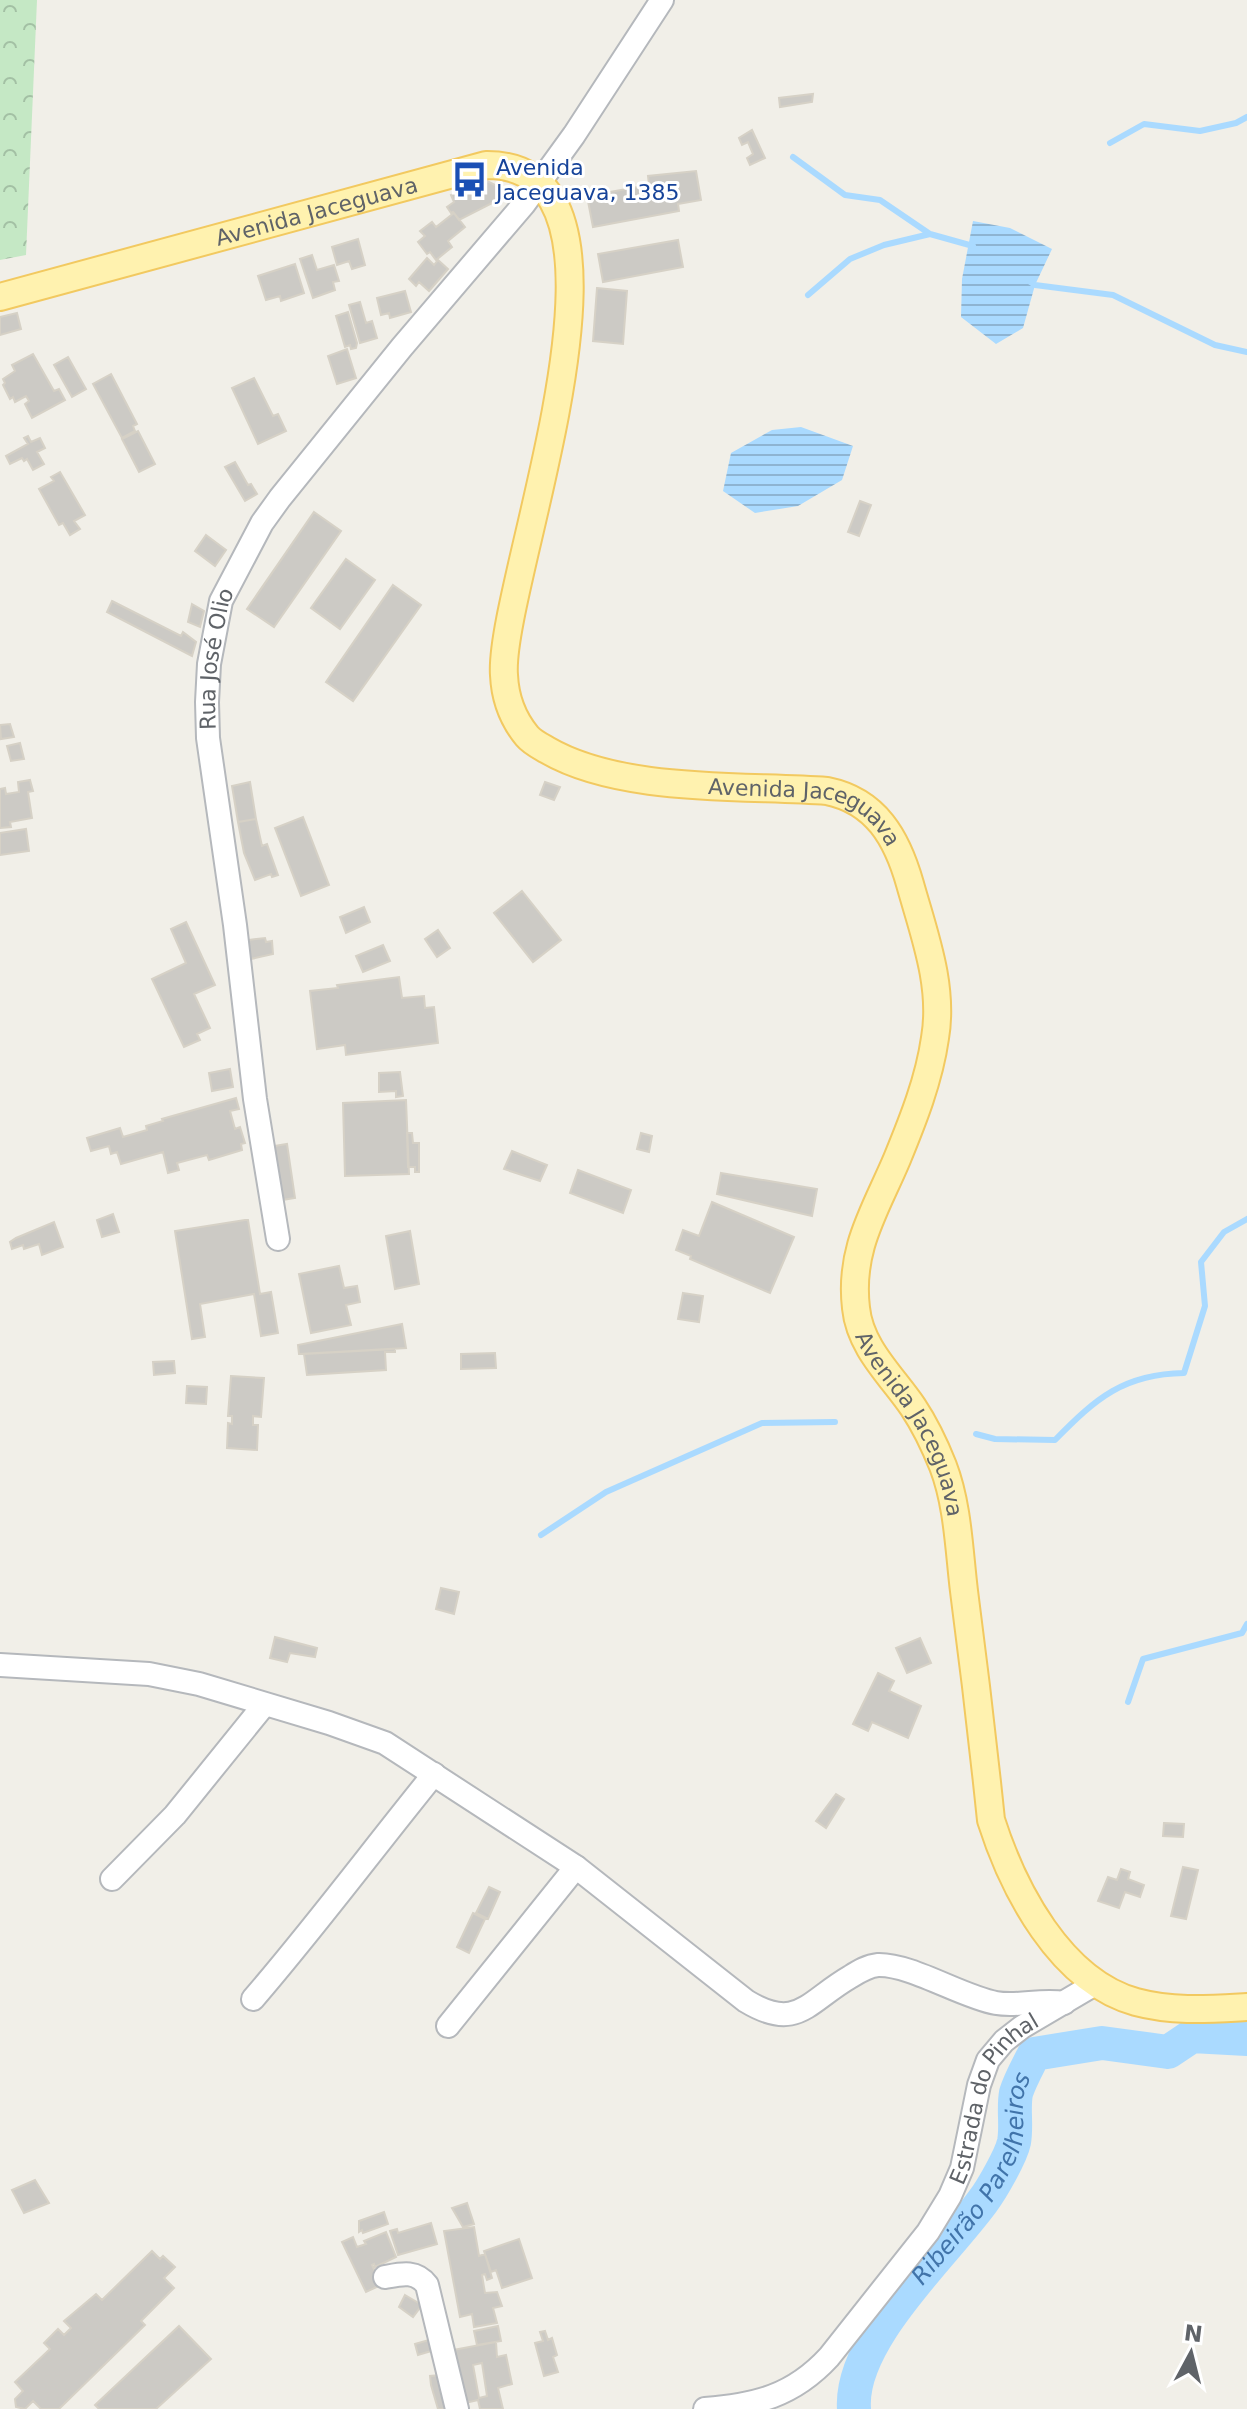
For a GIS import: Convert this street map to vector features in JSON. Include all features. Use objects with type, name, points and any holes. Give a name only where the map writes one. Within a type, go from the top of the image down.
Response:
[{"type":"main road","name":"Avenida Jaceguava","points":[[0,297],[486,165],[505,165],[541,183],[558,211],[567,246],[566,351],[547,464],[505,640],[503,674],[508,705],[528,739],[557,755],[591,768],[647,779],[847,795],[860,802],[887,829],[908,877],[932,964],[937,997],[936,1036],[920,1100],[896,1161],[863,1230],[856,1257],[856,1313],[880,1365],[913,1406],[944,1468],[959,1542],[991,1820],[1004,1858],[1055,1944],[1069,1962],[1095,1984],[1134,2001],[1162,2007],[1190,2010],[1247,2007]]},
{"type":"street","name":"Rua José Olio","points":[[278,1239],[263,1160],[235,925],[208,738],[209,664],[221,601],[262,523],[280,498],[541,183],[662,0]]},
{"type":"street","points":[[0,1665],[149,1674],[199,1684],[385,1743],[576,1867],[746,2001],[765,2012],[782,2016],[797,2013],[838,1984],[865,1968],[877,1965],[905,1971],[995,2003],[1051,2000],[1064,2003]]},
{"type":"street","points":[[112,1879],[175,1815],[264,1705]]},
{"type":"street","points":[[253,1999],[310,1933],[434,1774]]},
{"type":"street","points":[[448,2026],[576,1867]]},
{"type":"street","name":"Estrada do Pinhal","points":[[705,2409],[744,2404],[791,2389],[811,2376],[829,2357],[940,2214],[962,2168],[979,2085],[988,2060],[1013,2034],[1095,1984]]},
{"type":"street","points":[[385,2277],[405,2273],[421,2277],[427,2285],[457,2409]]},
{"type":"green space","points":[[0,0],[37,0],[26,255],[0,260]]},
{"type":"water","points":[[973,221],[1010,228],[1052,249],[1035,285],[1023,328],[996,344],[961,317],[962,279]]},
{"type":"water","points":[[801,427],[853,446],[842,480],[798,506],[755,513],[723,491],[731,453],[772,430]]},
{"type":"building","points":[[813,94],[812,102],[780,107],[779,98]]},
{"type":"building","points":[[752,130],[765,158],[750,165],[747,158],[753,154],[748,142],[742,145],[739,138]]},
{"type":"building","points":[[696,171],[701,200],[678,204],[679,211],[593,227],[587,196],[649,185],[648,176]]},
{"type":"building","points":[[487,181],[497,186],[502,198],[459,220],[451,213],[447,207],[454,202],[451,195]]},
{"type":"building","points":[[454,213],[465,227],[448,241],[452,247],[436,260],[418,242],[425,236],[420,231],[432,222],[436,227]]},
{"type":"building","points":[[358,239],[365,265],[352,269],[349,261],[337,265],[332,247]]},
{"type":"building","points":[[678,240],[683,267],[603,282],[598,254]]},
{"type":"building","points":[[312,255],[317,270],[334,265],[339,281],[333,282],[335,290],[313,298],[300,259]]},
{"type":"building","points":[[427,258],[434,265],[438,260],[448,269],[429,291],[419,282],[416,286],[409,279]]},
{"type":"building","points":[[295,264],[304,293],[281,301],[280,296],[266,300],[258,276]]},
{"type":"building","points":[[597,288],[627,291],[623,344],[593,341]]},
{"type":"building","points":[[405,291],[411,312],[390,318],[389,313],[381,315],[377,298]]},
{"type":"building","points":[[360,302],[366,323],[372,321],[377,338],[360,343],[349,305]]},
{"type":"building","points":[[348,312],[357,343],[356,348],[351,349],[350,345],[345,347],[336,316]]},
{"type":"building","points":[[17,313],[21,329],[0,335],[0,317]]},
{"type":"building","points":[[347,349],[356,378],[337,384],[328,356]]},
{"type":"building","points":[[33,354],[54,391],[59,389],[65,400],[32,418],[25,404],[29,401],[26,396],[15,402],[13,397],[10,399],[3,379],[15,371],[12,365]]},
{"type":"building","points":[[68,357],[86,389],[72,397],[54,365]]},
{"type":"building","points":[[111,374],[137,424],[133,426],[135,431],[122,438],[93,384]]},
{"type":"building","points":[[254,378],[273,416],[278,414],[286,431],[258,444],[232,388]]},
{"type":"building","points":[[138,431],[155,464],[139,472],[122,439]]},
{"type":"building","points":[[28,436],[31,442],[40,438],[45,448],[37,452],[44,464],[33,470],[27,459],[10,464],[6,456],[28,444],[24,438]]},
{"type":"building","points":[[235,462],[257,494],[245,501],[225,467]]},
{"type":"building","points":[[60,472],[85,515],[74,521],[80,529],[70,535],[63,523],[59,525],[39,489],[54,481],[51,477]]},
{"type":"building","points":[[860,501],[871,505],[859,536],[848,532]]},
{"type":"building","points":[[314,512],[341,531],[274,627],[247,609]]},
{"type":"building","points":[[206,535],[226,550],[215,566],[195,551]]},
{"type":"building","points":[[346,559],[375,580],[340,629],[311,608]]},
{"type":"building","points":[[393,585],[421,605],[353,701],[326,682]]},
{"type":"building","points":[[112,601],[181,636],[183,632],[196,642],[192,656],[107,612]]},
{"type":"building","points":[[192,604],[204,611],[200,627],[188,622]]},
{"type":"building","points":[[10,724],[14,737],[1,739],[0,725]]},
{"type":"building","points":[[20,743],[24,759],[11,761],[7,746]]},
{"type":"building","points":[[30,780],[33,791],[28,792],[32,818],[10,822],[11,827],[0,828],[0,789],[5,788],[6,794],[19,792],[18,782]]},
{"type":"building","points":[[250,782],[256,819],[238,822],[232,786]]},
{"type":"building","points":[[545,782],[560,787],[554,800],[540,795]]},
{"type":"building","points":[[303,817],[329,885],[301,896],[275,828]]},
{"type":"building","points":[[256,819],[262,846],[267,844],[278,875],[272,877],[271,874],[255,880],[244,853],[238,822]]},
{"type":"building","points":[[26,829],[29,851],[0,855],[0,833]]},
{"type":"building","points":[[522,891],[561,940],[533,962],[494,913]]},
{"type":"building","points":[[364,907],[370,922],[346,933],[340,917]]},
{"type":"building","points":[[186,922],[215,985],[194,994],[210,1028],[197,1034],[200,1040],[184,1047],[152,979],[186,963],[171,929]]},
{"type":"building","points":[[438,930],[450,948],[437,957],[425,939]]},
{"type":"building","points":[[265,938],[266,942],[272,941],[273,954],[251,959],[248,940]]},
{"type":"building","points":[[383,945],[390,961],[363,972],[356,956]]},
{"type":"building","points":[[399,977],[402,998],[424,996],[425,1008],[434,1007],[438,1043],[346,1055],[345,1045],[317,1049],[310,991]]},
{"type":"building","points":[[230,1069],[233,1087],[212,1091],[209,1073]]},
{"type":"building","points":[[400,1072],[403,1096],[396,1097],[396,1091],[379,1092],[379,1073]]},
{"type":"building","points":[[236,1098],[239,1109],[230,1111],[235,1129],[240,1127],[245,1143],[241,1144],[242,1150],[209,1160],[207,1155],[177,1163],[179,1170],[168,1173],[163,1152],[121,1164],[117,1152],[111,1154],[109,1146],[91,1151],[87,1138],[120,1128],[123,1137],[147,1130],[146,1126],[162,1119]]},
{"type":"building","points":[[406,1100],[409,1174],[345,1176],[343,1103]]},
{"type":"building","points":[[407,1133],[412,1133],[413,1143],[419,1143],[419,1172],[415,1172],[415,1167],[408,1167]]},
{"type":"building","points":[[641,1133],[652,1136],[649,1152],[637,1149]]},
{"type":"building","points":[[287,1144],[295,1198],[276,1201],[268,1147]]},
{"type":"building","points":[[512,1151],[547,1165],[540,1181],[504,1169]]},
{"type":"building","points":[[578,1170],[631,1190],[623,1213],[570,1193]]},
{"type":"building","points":[[721,1173],[817,1189],[812,1216],[717,1194]]},
{"type":"building","points":[[712,1202],[794,1237],[770,1293],[676,1250],[683,1230],[699,1236]]},
{"type":"building","points":[[113,1214],[119,1232],[102,1237],[97,1220]]},
{"type":"building","points":[[248,1220],[260,1294],[271,1292],[278,1333],[261,1336],[254,1294],[200,1304],[205,1337],[192,1339],[175,1231]]},
{"type":"building","points":[[54,1222],[63,1247],[42,1255],[39,1244],[12,1249],[10,1242],[16,1238]]},
{"type":"building","points":[[410,1231],[419,1284],[395,1289],[386,1236]]},
{"type":"building","points":[[339,1266],[344,1288],[357,1286],[360,1302],[346,1305],[351,1325],[311,1333],[299,1274]]},
{"type":"building","points":[[683,1293],[703,1296],[699,1322],[678,1319]]},
{"type":"building","points":[[402,1324],[406,1348],[299,1354],[298,1345]]},
{"type":"building","points":[[395,1349],[395,1352],[385,1352],[386,1370],[307,1375],[304,1354]]},
{"type":"building","points":[[495,1353],[496,1368],[461,1369],[461,1354]]},
{"type":"building","points":[[174,1361],[175,1373],[154,1375],[153,1362]]},
{"type":"building","points":[[231,1376],[264,1378],[261,1417],[253,1416],[253,1425],[258,1425],[257,1450],[227,1448],[228,1423],[232,1424],[232,1416],[228,1416]]},
{"type":"building","points":[[187,1386],[207,1387],[206,1404],[186,1403]]},
{"type":"building","points":[[441,1588],[459,1592],[454,1614],[436,1609]]},
{"type":"building","points":[[275,1637],[317,1648],[315,1657],[290,1653],[287,1662],[270,1658]]},
{"type":"building","points":[[920,1638],[931,1663],[907,1673],[896,1648]]},
{"type":"building","points":[[878,1673],[894,1681],[889,1691],[921,1706],[908,1738],[872,1722],[868,1731],[853,1724]]},
{"type":"building","points":[[836,1794],[844,1799],[826,1828],[816,1821]]},
{"type":"building","points":[[1164,1823],[1184,1824],[1183,1837],[1163,1836]]},
{"type":"building","points":[[1183,1867],[1198,1870],[1186,1919],[1171,1916]]},
{"type":"building","points":[[1121,1869],[1130,1872],[1128,1879],[1144,1885],[1140,1897],[1125,1892],[1119,1908],[1098,1901],[1108,1877],[1117,1880]]},
{"type":"building","points":[[489,1887],[500,1892],[488,1919],[476,1913]]},
{"type":"building","points":[[473,1913],[485,1919],[469,1953],[457,1947]]},
{"type":"building","points":[[35,2180],[49,2203],[24,2213],[12,2190]]},
{"type":"building","points":[[467,2203],[474,2224],[463,2227],[452,2208]]},
{"type":"building","points":[[384,2212],[388,2224],[359,2232],[359,2221]]},
{"type":"building","points":[[431,2223],[437,2244],[398,2255],[390,2231],[397,2229],[398,2233]]},
{"type":"building","points":[[474,2227],[479,2256],[485,2254],[492,2278],[487,2280],[485,2274],[482,2275],[485,2293],[497,2292],[502,2306],[493,2308],[497,2323],[474,2327],[472,2314],[460,2317],[444,2231]]},
{"type":"building","points":[[386,2232],[396,2257],[375,2267],[372,2265],[381,2285],[366,2292],[342,2242],[353,2237],[357,2247]]},
{"type":"building","points":[[519,2239],[532,2278],[502,2288],[496,2270],[491,2272],[484,2251]]},
{"type":"building","points":[[152,2251],[175,2267],[164,2278],[174,2288],[141,2321],[145,2325],[59,2409],[41,2409],[33,2401],[25,2409],[16,2407],[15,2399],[23,2391],[15,2382],[50,2349],[44,2343],[58,2329],[64,2335],[71,2328],[64,2321],[96,2294],[102,2300]]},
{"type":"building","points":[[405,2295],[422,2305],[413,2317],[399,2307]]},
{"type":"building","points":[[179,2326],[211,2359],[156,2409],[99,2409],[95,2405]]},
{"type":"building","points":[[498,2326],[501,2341],[477,2345],[474,2331]]},
{"type":"building","points":[[545,2331],[548,2340],[552,2338],[558,2372],[544,2376],[535,2343],[543,2341],[540,2332]]},
{"type":"building","points":[[436,2338],[438,2349],[418,2355],[415,2344]]},
{"type":"building","points":[[496,2342],[497,2357],[506,2355],[512,2384],[498,2388],[503,2409],[480,2409],[478,2400],[465,2403],[453,2350]],"holes":[[[482,2363],[487,2396],[479,2398],[473,2365]]]},
{"type":"building","points":[[440,2375],[448,2407],[443,2409],[438,2409],[430,2376]]},
{"type":"waterway","points":[[1110,143],[1144,124],[1200,131],[1236,123],[1247,117]]},
{"type":"waterway","points":[[793,157],[845,195],[880,200],[930,234]]},
{"type":"waterway","points":[[808,295],[850,259],[884,245],[930,234],[973,246]]},
{"type":"waterway","points":[[1029,281],[1035,285],[1113,295],[1215,345],[1247,352]]},
{"type":"waterway","points":[[976,1434],[995,1439],[1055,1440],[1112,1391],[1144,1378],[1184,1373],[1205,1306],[1201,1262],[1224,1232],[1247,1219]]},
{"type":"waterway","points":[[541,1535],[606,1492],[762,1423],[835,1422]]},
{"type":"waterway","points":[[1128,1702],[1143,1659],[1242,1633],[1247,1624]]},
{"type":"waterway","name":"Ribeirão Parelheiros","points":[[854,2409],[857,2382],[882,2327],[983,2201],[1005,2164],[1014,2142],[1016,2093],[1034,2054],[1102,2043],[1168,2052],[1192,2036],[1247,2039]]},
{"type":"place","name":"Avenida Jaceguava, 1385","points":[[470,180]]}]
